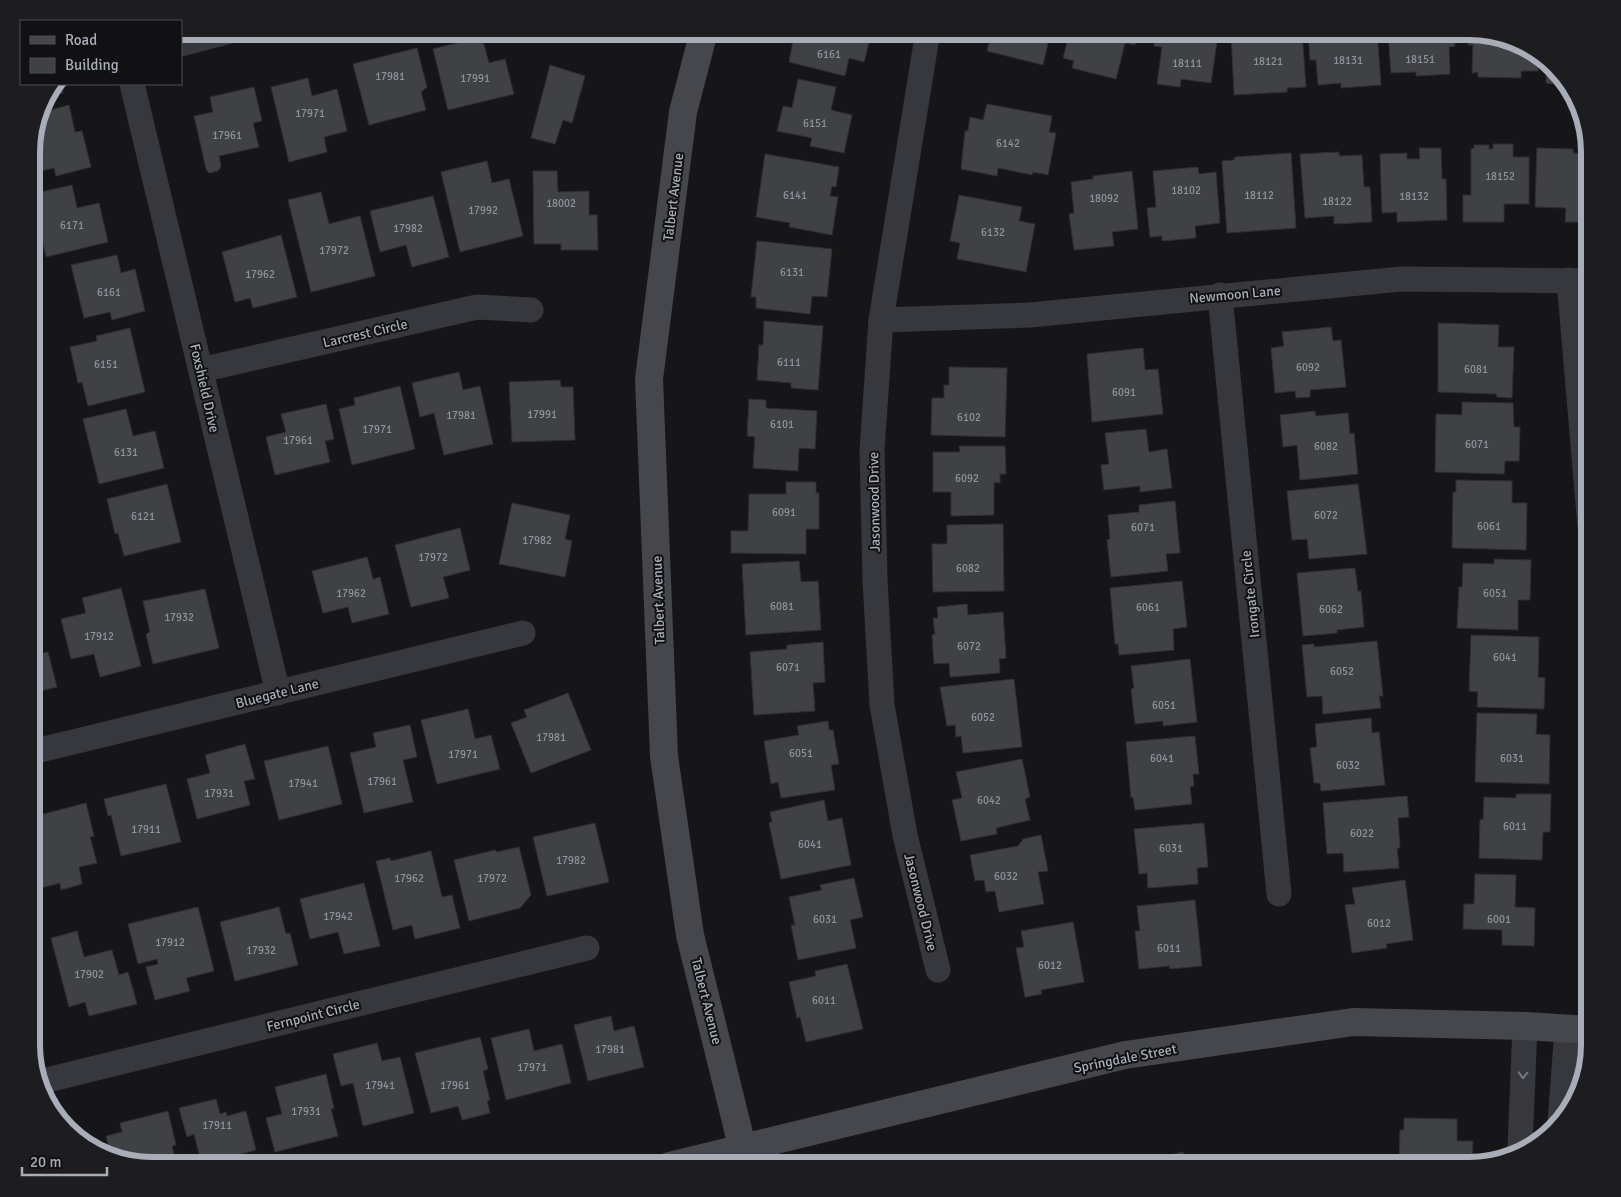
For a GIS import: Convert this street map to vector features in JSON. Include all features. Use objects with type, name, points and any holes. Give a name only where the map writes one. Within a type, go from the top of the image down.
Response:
[{"type":"street","points":[[182,44],[196,40]]},
{"type":"street","name":"Talbert Avenue","points":[[702,40],[683,112],[649,379],[664,756],[690,935],[744,1157]]},
{"type":"street","name":"Jasonwood Drive","points":[[927,40],[881,320],[872,450],[875,580],[882,705],[905,835],[938,970]]},
{"type":"street","name":"Foxshield Drive","points":[[132,85],[278,693]]},
{"type":"street","name":"Newmoon Lane","points":[[881,320],[1030,315],[1220,295],[1400,279],[1579,281]]},
{"type":"street","points":[[1579,281],[1581,326]]},
{"type":"street","name":"Irongate Circle","points":[[1220,295],[1279,894]]},
{"type":"street","name":"Larcrest Circle","points":[[201,370],[477,307],[531,310]]},
{"type":"street","name":"Bluegate Lane","points":[[40,750],[523,633]]},
{"type":"street","name":"Fernpoint Circle","points":[[46,1080],[587,948]]},
{"type":"street","name":"Springdale Street","points":[[744,1157],[1125,1055],[1353,1022],[1578,1029]]},
{"type":"street","points":[[1520,1144],[1525,1026]]},
{"type":"street","points":[[1563,1105],[1578,1029]]},
{"type":"building","points":[[470,40],[483,40],[489,63],[505,59],[514,94],[448,110],[433,49]]},
{"type":"building","points":[[793,40],[870,40],[864,62],[849,58],[845,76],[789,62]]},
{"type":"building","points":[[981,40],[1049,40],[1043,65],[987,51],[989,43]]},
{"type":"building","points":[[1068,40],[1136,40],[1135,45],[1125,43],[1116,79],[1072,68],[1074,61],[1063,58]]},
{"type":"building","points":[[1155,40],[1217,41],[1211,83],[1181,79],[1180,87],[1157,84],[1162,47],[1154,46]]},
{"type":"building","points":[[1231,40],[1303,40],[1306,87],[1287,88],[1287,92],[1234,95]]},
{"type":"building","points":[[1309,40],[1378,40],[1381,85],[1341,88],[1341,83],[1318,85],[1316,60],[1310,60]]},
{"type":"building","points":[[1389,40],[1455,40],[1455,46],[1449,47],[1450,74],[1416,76],[1416,72],[1391,73]]},
{"type":"building","points":[[1469,40],[1505,46],[1537,63],[1538,71],[1521,71],[1521,78],[1478,77],[1478,72],[1472,73],[1473,45],[1468,45]]},
{"type":"building","points":[[417,48],[427,87],[421,92],[426,110],[369,125],[353,64]]},
{"type":"building","points":[[550,65],[585,76],[572,123],[563,120],[555,144],[531,138]]},
{"type":"building","points":[[1547,72],[1559,85],[1546,83]]},
{"type":"building","points":[[308,78],[312,96],[337,89],[347,131],[324,137],[327,152],[289,162],[271,87]]},
{"type":"building","points":[[798,79],[836,87],[831,110],[852,115],[844,153],[810,146],[812,138],[777,131],[783,106],[792,108]]},
{"type":"building","points":[[62,86],[63,93],[56,94]]},
{"type":"building","points":[[254,87],[262,121],[253,123],[259,147],[219,156],[221,166],[218,171],[209,173],[206,169],[194,116],[213,112],[210,97]]},
{"type":"building","points":[[987,104],[1052,116],[1049,132],[1056,133],[1048,175],[1033,172],[1032,175],[998,168],[997,176],[961,169],[965,131],[968,131],[970,117],[983,120]]},
{"type":"building","points":[[69,105],[75,132],[82,131],[91,167],[56,176],[54,168],[40,171],[40,144],[48,111]]},
{"type":"building","points":[[1493,144],[1513,144],[1513,157],[1529,157],[1529,204],[1504,204],[1504,222],[1463,222],[1463,195],[1471,195],[1471,149],[1474,148],[1474,145],[1489,145],[1489,149],[1493,149]]},
{"type":"building","points":[[1419,148],[1441,148],[1442,179],[1446,179],[1447,220],[1397,222],[1397,212],[1382,213],[1380,154],[1407,153],[1407,159],[1420,159]]},
{"type":"building","points":[[1537,148],[1573,149],[1573,153],[1581,153],[1581,222],[1565,222],[1566,208],[1535,207]]},
{"type":"building","points":[[1339,152],[1339,156],[1362,155],[1364,187],[1370,187],[1372,222],[1334,224],[1334,216],[1305,218],[1300,154]]},
{"type":"building","points":[[1291,153],[1296,228],[1227,233],[1222,161],[1234,160],[1235,157]]},
{"type":"building","points":[[765,154],[839,167],[836,187],[832,186],[830,196],[838,197],[832,235],[789,227],[790,223],[756,217]]},
{"type":"building","points":[[487,161],[492,183],[509,179],[523,236],[460,252],[441,172]]},
{"type":"building","points":[[1198,167],[1199,174],[1216,172],[1220,223],[1195,226],[1196,238],[1162,241],[1162,236],[1150,237],[1147,208],[1156,207],[1153,171]]},
{"type":"building","points":[[533,171],[557,171],[558,192],[589,191],[589,215],[597,215],[598,250],[561,250],[561,244],[534,244]]},
{"type":"building","points":[[1132,171],[1138,229],[1112,232],[1114,246],[1074,250],[1069,214],[1074,213],[1071,182],[1093,179],[1093,176]]},
{"type":"building","points":[[72,185],[77,208],[99,203],[108,242],[46,257],[40,230],[40,192]]},
{"type":"building","points":[[321,192],[329,224],[360,216],[375,276],[311,292],[288,200]]},
{"type":"building","points":[[959,195],[1022,207],[1019,221],[1035,224],[1026,272],[957,259],[960,243],[950,241]]},
{"type":"building","points":[[433,196],[449,257],[412,267],[406,245],[380,252],[370,211]]},
{"type":"building","points":[[281,235],[297,297],[253,308],[250,298],[235,302],[222,252]]},
{"type":"building","points":[[757,241],[832,249],[827,297],[812,296],[810,314],[756,308],[756,297],[751,297]]},
{"type":"building","points":[[117,255],[121,273],[135,269],[145,311],[112,320],[110,312],[84,318],[71,265]]},
{"type":"building","points":[[764,321],[823,326],[818,390],[791,388],[791,383],[757,380],[759,345],[763,345]]},
{"type":"building","points":[[1438,323],[1499,325],[1498,347],[1514,347],[1512,398],[1497,397],[1496,394],[1438,392]]},
{"type":"building","points":[[1331,327],[1333,341],[1341,340],[1346,387],[1310,390],[1310,397],[1296,398],[1295,391],[1275,393],[1271,348],[1284,346],[1282,332]]},
{"type":"building","points":[[130,328],[145,392],[88,406],[82,382],[78,383],[70,347],[97,341],[96,336]]},
{"type":"building","points":[[1143,348],[1145,370],[1158,369],[1163,414],[1092,422],[1087,354]]},
{"type":"building","points":[[949,367],[1007,368],[1005,437],[931,435],[932,398],[944,398],[944,385],[949,385]]},
{"type":"building","points":[[459,372],[463,390],[480,386],[493,444],[444,455],[434,413],[420,417],[412,383]]},
{"type":"building","points":[[560,380],[561,387],[573,387],[575,440],[512,442],[509,382]]},
{"type":"building","points":[[400,386],[415,449],[352,465],[339,409],[355,405],[354,398]]},
{"type":"building","points":[[749,399],[766,400],[766,408],[817,411],[815,449],[799,448],[798,471],[753,468],[755,437],[747,436]]},
{"type":"building","points":[[1462,402],[1513,403],[1514,427],[1520,427],[1519,461],[1505,461],[1504,474],[1435,472],[1436,414],[1462,415]]},
{"type":"building","points":[[326,404],[334,439],[325,441],[330,462],[275,475],[266,437],[286,432],[281,414]]},
{"type":"building","points":[[126,409],[133,436],[155,431],[164,468],[99,484],[83,419]]},
{"type":"building","points":[[1315,411],[1316,416],[1348,413],[1350,434],[1354,433],[1358,474],[1300,480],[1297,445],[1283,447],[1280,415]]},
{"type":"building","points":[[1146,429],[1149,452],[1167,449],[1172,488],[1140,492],[1140,486],[1104,490],[1101,465],[1109,464],[1105,433]]},
{"type":"building","points":[[959,446],[1005,446],[1006,474],[1000,474],[1000,483],[994,482],[994,515],[951,516],[951,492],[933,492],[933,452],[960,452]]},
{"type":"building","points":[[1456,480],[1512,481],[1512,503],[1527,503],[1526,550],[1452,548],[1453,492],[1456,492]]},
{"type":"building","points":[[786,482],[816,482],[816,493],[819,493],[819,529],[806,529],[806,554],[731,553],[731,531],[748,531],[749,494],[786,494]]},
{"type":"building","points":[[167,484],[181,542],[124,556],[118,533],[115,534],[107,499]]},
{"type":"building","points":[[1358,484],[1367,554],[1309,559],[1307,539],[1292,540],[1287,491]]},
{"type":"building","points":[[1175,501],[1180,553],[1166,554],[1168,571],[1111,577],[1107,540],[1110,539],[1108,515],[1139,512],[1139,505]]},
{"type":"building","points":[[512,503],[570,515],[565,539],[572,541],[565,577],[499,564]]},
{"type":"building","points":[[1003,524],[1004,591],[933,592],[932,544],[947,544],[947,525]]},
{"type":"building","points":[[460,528],[470,570],[443,577],[449,598],[411,607],[395,545]]},
{"type":"building","points":[[367,557],[373,579],[380,577],[389,614],[352,623],[348,607],[323,613],[312,571]]},
{"type":"building","points":[[1494,559],[1531,560],[1530,600],[1518,600],[1518,630],[1457,628],[1459,587],[1462,587],[1463,563],[1494,564]]},
{"type":"building","points":[[799,561],[801,582],[818,581],[821,630],[746,635],[742,564]]},
{"type":"building","points":[[1355,568],[1358,591],[1361,591],[1364,627],[1337,630],[1337,633],[1303,636],[1297,573]]},
{"type":"building","points":[[1182,581],[1187,627],[1173,629],[1174,650],[1119,655],[1118,644],[1115,644],[1110,588]]},
{"type":"building","points":[[121,588],[141,666],[100,677],[94,654],[71,659],[61,619],[86,613],[82,598]]},
{"type":"building","points":[[205,589],[219,648],[153,664],[146,634],[150,632],[143,601]]},
{"type":"building","points":[[967,604],[968,615],[1003,612],[1006,658],[999,659],[1000,673],[950,677],[949,663],[934,664],[932,635],[935,634],[933,618],[938,618],[937,607]]},
{"type":"building","points":[[1471,635],[1539,637],[1538,677],[1545,678],[1544,709],[1477,707],[1478,692],[1469,691]]},
{"type":"building","points":[[1377,641],[1383,696],[1379,696],[1381,708],[1323,714],[1322,696],[1307,697],[1302,645],[1314,644],[1314,647]]},
{"type":"building","points":[[823,642],[825,682],[813,683],[815,711],[754,715],[750,652],[787,649],[787,645]]},
{"type":"building","points":[[48,652],[57,687],[40,691],[40,654]]},
{"type":"building","points":[[1190,659],[1197,722],[1163,726],[1163,721],[1135,724],[1131,689],[1134,688],[1131,666]]},
{"type":"building","points":[[1014,679],[1022,747],[963,753],[961,736],[956,737],[955,725],[947,726],[940,687]]},
{"type":"building","points":[[568,693],[591,750],[531,773],[511,723],[527,717],[524,710]]},
{"type":"building","points":[[468,709],[475,739],[491,735],[500,769],[437,784],[421,720]]},
{"type":"building","points":[[1477,713],[1537,714],[1536,734],[1550,735],[1549,784],[1475,782]]},
{"type":"building","points":[[1371,718],[1372,733],[1379,732],[1385,785],[1321,791],[1320,783],[1314,783],[1310,748],[1317,747],[1315,724]]},
{"type":"building","points":[[828,721],[829,730],[833,730],[839,764],[831,765],[835,790],[781,798],[778,782],[771,784],[764,741],[799,735],[797,726]]},
{"type":"building","points":[[410,725],[417,757],[403,760],[413,802],[364,813],[350,753],[376,747],[373,733]]},
{"type":"building","points":[[1195,736],[1199,774],[1193,774],[1194,786],[1190,787],[1192,804],[1135,810],[1133,797],[1131,798],[1126,742]]},
{"type":"building","points":[[245,744],[255,779],[244,781],[250,805],[197,819],[187,779],[210,773],[205,755]]},
{"type":"building","points":[[328,746],[342,804],[279,820],[264,761]]},
{"type":"building","points":[[1022,759],[1030,797],[1025,799],[1030,820],[996,828],[997,834],[961,841],[952,800],[962,798],[956,772]]},
{"type":"building","points":[[166,784],[181,842],[121,856],[111,815],[108,816],[104,799]]},
{"type":"building","points":[[1516,794],[1551,794],[1550,832],[1543,832],[1542,860],[1479,858],[1480,819],[1483,820],[1484,797],[1516,798]]},
{"type":"building","points":[[1407,796],[1409,817],[1398,818],[1400,848],[1397,848],[1399,868],[1344,872],[1343,853],[1327,854],[1323,803]]},
{"type":"building","points":[[824,800],[828,821],[842,818],[851,865],[781,879],[769,823],[772,822],[770,812]]},
{"type":"building","points":[[86,803],[94,836],[90,837],[97,863],[79,867],[82,884],[61,890],[60,883],[41,888],[40,815]]},
{"type":"building","points":[[595,823],[609,882],[547,896],[533,837]]},
{"type":"building","points":[[1204,823],[1208,867],[1197,868],[1198,884],[1148,888],[1147,873],[1139,874],[1134,829]]},
{"type":"building","points":[[1041,835],[1048,871],[1038,872],[1044,904],[999,912],[995,891],[986,892],[984,880],[975,881],[970,855],[1018,846],[1023,839]]},
{"type":"building","points":[[519,847],[531,895],[520,908],[469,921],[454,860],[495,850],[497,852]]},
{"type":"building","points":[[431,851],[442,897],[452,895],[460,928],[415,939],[412,925],[393,930],[376,861],[390,858],[391,861]]},
{"type":"building","points":[[1475,874],[1516,875],[1515,907],[1535,908],[1534,946],[1502,945],[1502,930],[1463,929],[1464,904],[1474,904]]},
{"type":"building","points":[[854,878],[863,917],[850,920],[856,948],[798,960],[791,925],[795,925],[789,897],[822,890],[820,885]]},
{"type":"building","points":[[1405,880],[1413,940],[1386,944],[1387,948],[1352,953],[1345,905],[1355,904],[1352,888]]},
{"type":"building","points":[[364,883],[380,946],[344,954],[338,932],[310,939],[300,899]]},
{"type":"building","points":[[1195,900],[1202,966],[1170,969],[1169,966],[1139,969],[1135,931],[1140,931],[1137,906]]},
{"type":"building","points":[[198,907],[214,971],[186,978],[190,991],[155,1000],[146,967],[158,964],[157,959],[138,964],[128,924]]},
{"type":"building","points":[[279,907],[286,934],[290,933],[298,965],[235,981],[220,922]]},
{"type":"building","points":[[1073,922],[1084,982],[1041,990],[1042,994],[1025,997],[1016,948],[1024,947],[1021,931]]},
{"type":"building","points":[[77,931],[84,957],[112,950],[119,975],[128,972],[137,1004],[89,1016],[85,1002],[69,1007],[51,938]]},
{"type":"building","points":[[847,964],[863,1029],[806,1042],[800,1017],[797,1018],[789,982],[816,976],[815,971]]},
{"type":"building","points":[[611,1016],[614,1031],[634,1026],[644,1067],[588,1081],[574,1025]]},
{"type":"building","points":[[529,1029],[534,1051],[562,1044],[571,1083],[506,1100],[491,1038]]},
{"type":"building","points":[[480,1037],[488,1069],[483,1071],[490,1100],[487,1101],[490,1113],[462,1120],[458,1106],[431,1113],[415,1053]]},
{"type":"building","points":[[377,1043],[382,1061],[400,1057],[414,1113],[363,1126],[353,1083],[341,1086],[333,1054]]},
{"type":"building","points":[[326,1074],[334,1108],[331,1109],[338,1136],[275,1152],[266,1118],[282,1114],[275,1087]]},
{"type":"building","points":[[216,1099],[220,1114],[226,1112],[227,1116],[246,1111],[256,1150],[231,1157],[200,1157],[194,1134],[187,1137],[179,1108]]},
{"type":"building","points":[[168,1111],[176,1145],[172,1146],[175,1157],[137,1156],[109,1148],[106,1136],[122,1132],[120,1123]]},
{"type":"building","points":[[1404,1118],[1457,1119],[1457,1141],[1473,1141],[1472,1157],[1399,1157],[1400,1130],[1404,1130]]},
{"type":"building","points":[[1183,1152],[1184,1157],[1161,1157]]}]
